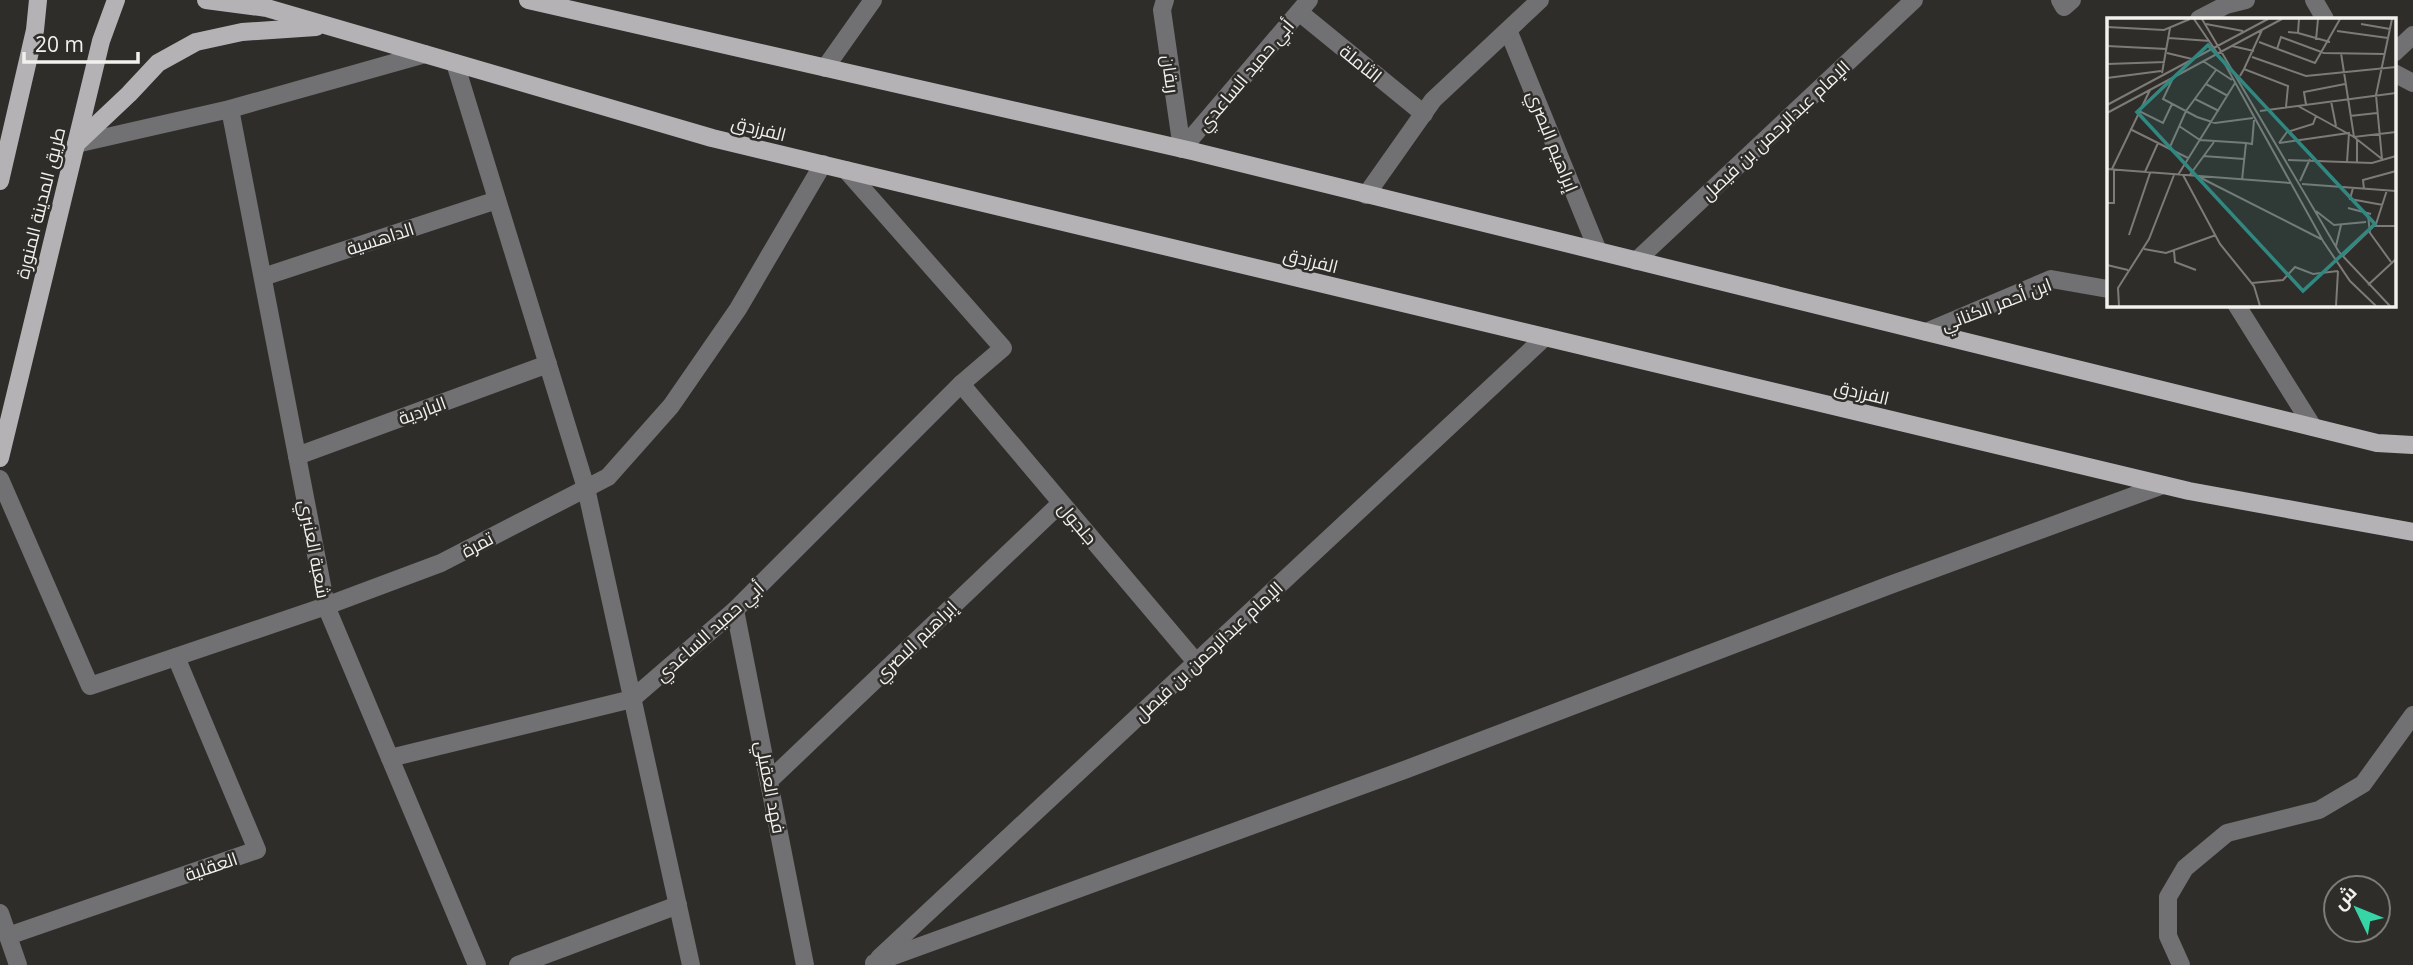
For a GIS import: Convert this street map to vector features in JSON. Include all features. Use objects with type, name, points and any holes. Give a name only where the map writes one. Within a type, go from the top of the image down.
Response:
[{"type":"main road","points":[[2,168],[35,30],[38,0]]},
{"type":"main road","name":"طريق المدينة المنورة","points":[[0,458],[101,41],[116,0]]},
{"type":"main road","name":"الفرزدق","points":[[206,0],[267,8],[712,138],[2163,485],[2413,532]]},
{"type":"main road","points":[[528,0],[1182,149],[2376,443],[2413,445]]},
{"type":"main road","points":[[76,144],[158,63],[196,42],[242,32],[329,26]]},
{"type":"street","points":[[825,68],[873,0]]},
{"type":"street","name":"ربقان","points":[[1164,0],[1162,10],[1182,149]]},
{"type":"street","points":[[1366,195],[1433,100],[1540,0]]},
{"type":"street","name":"الإمام عبدالرحمن بن فيصل","points":[[1636,261],[1914,0]]},
{"type":"street","points":[[2060,0],[2064,7],[2072,0]]},
{"type":"street","points":[[2201,18],[2225,5],[2246,0]]},
{"type":"street","points":[[2314,0],[2324,18]]},
{"type":"street","name":"أبي حميد الساعدي","points":[[1182,149],[1304,6]]},
{"type":"street","name":"الثاملة","points":[[1304,6],[1424,114]]},
{"type":"street","name":"إبراهيم البصري","points":[[1508,30],[1598,251]]},
{"type":"street","points":[[2396,50],[2413,35]]},
{"type":"street","points":[[76,144],[230,109],[425,54]]},
{"type":"street","points":[[455,63],[586,488],[691,965]]},
{"type":"street","points":[[2396,74],[2413,83]]},
{"type":"street","name":"شعبة العنبري","points":[[230,109],[326,606],[477,965]]},
{"type":"street","name":"تمرة","points":[[0,479],[90,686],[326,606],[441,563],[608,477],[671,406],[738,309],[823,164]]},
{"type":"street","name":"أبي حميد الساعدي","points":[[390,758],[632,699],[736,610],[961,384],[1003,348],[846,170]]},
{"type":"street","name":"الداهسية","points":[[263,276],[497,200]]},
{"type":"street","name":"ابن أحمر الكناني","points":[[1926,332],[2051,279],[2107,289]]},
{"type":"street","points":[[2237,306],[2313,427]]},
{"type":"street","name":"الإمام عبدالرحمن بن فيصل","points":[[873,964],[1545,337]]},
{"type":"street","name":"الباردية","points":[[297,456],[548,364]]},
{"type":"street","name":"جلجول","points":[[961,384],[1196,662]]},
{"type":"street","points":[[873,964],[1407,769],[1864,595],[2163,485]]},
{"type":"street","name":"إبراهيم البصري","points":[[770,780],[1061,503]]},
{"type":"street","name":"فهد العقيلي","points":[[736,610],[805,965]]},
{"type":"street","name":"العقلية","points":[[8,936],[257,850],[176,657]]},
{"type":"street","points":[[2182,965],[2168,936],[2168,897],[2185,868],[2227,833],[2319,810],[2363,784],[2413,715]]},
{"type":"street","points":[[517,965],[678,905]]},
{"type":"street","points":[[0,913],[18,965]]}]
